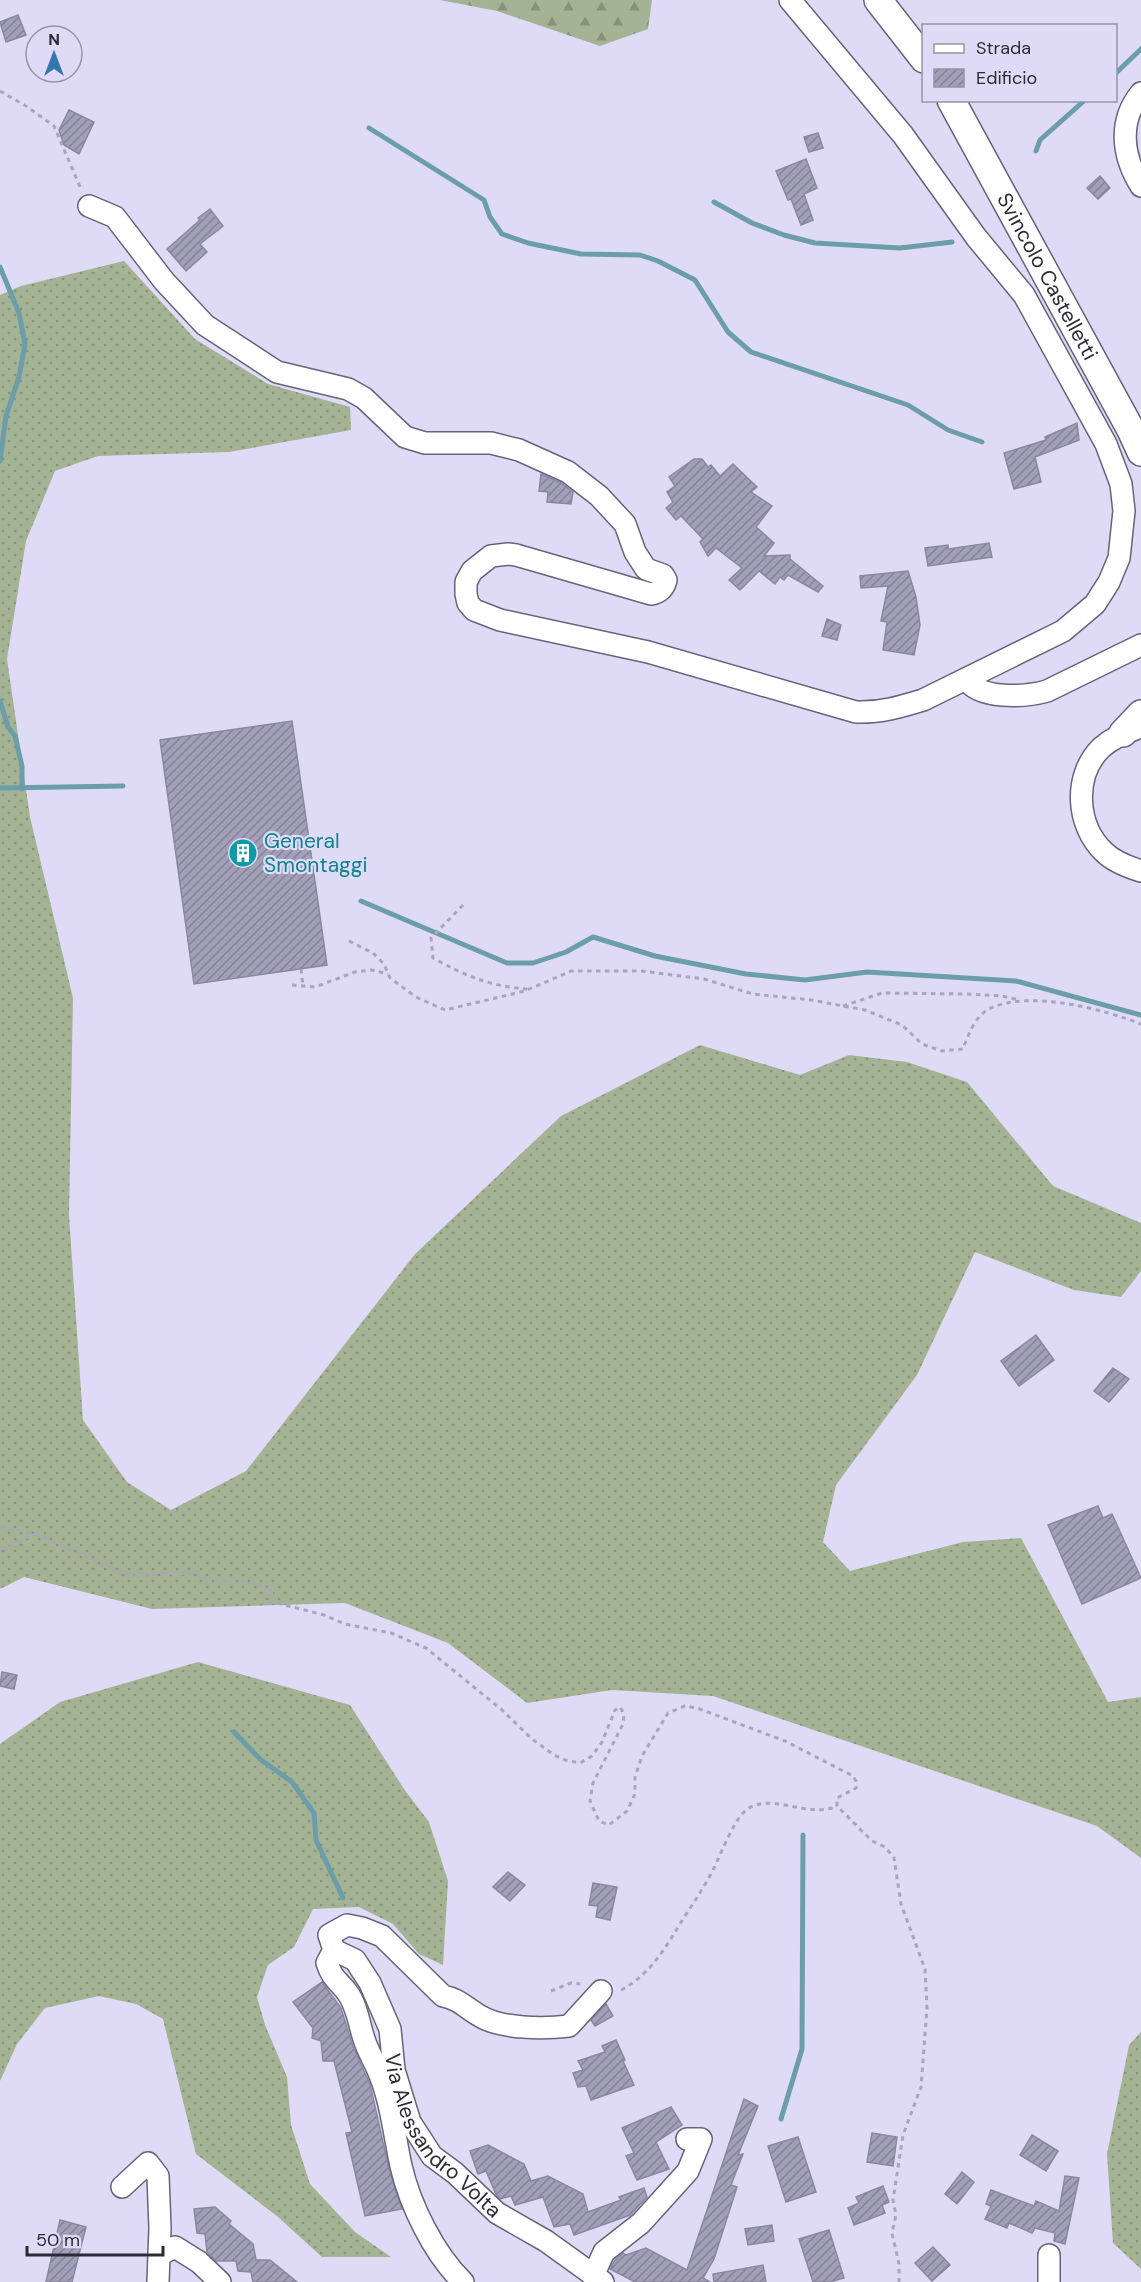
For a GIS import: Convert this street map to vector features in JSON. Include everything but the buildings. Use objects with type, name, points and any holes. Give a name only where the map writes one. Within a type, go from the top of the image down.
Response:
[{"type":"main road","points":[[878,0],[922,56]]},
{"type":"main road","name":"Svincolo Castelletti","points":[[952,102],[1141,452]]},
{"type":"street","points":[[89,206],[115,217],[164,281],[205,325],[277,372],[348,389],[364,398],[405,437],[425,442],[491,443],[519,450],[568,472],[599,496],[625,524],[635,552],[646,569],[663,575],[666,580],[664,586],[656,594],[651,594],[516,555],[499,554],[484,561],[466,582],[468,603],[474,610],[500,620],[648,652],[856,712],[876,713],[923,700],[1063,631],[1095,604],[1109,582],[1119,558],[1124,510],[1121,484],[1106,444],[1024,295],[976,237],[903,135],[790,0]]},
{"type":"street","points":[[1140,179],[1126,150],[1124,135],[1133,103],[1141,93]]},
{"type":"street","points":[[966,679],[974,689],[982,692],[1034,694],[1047,691],[1141,645]]},
{"type":"street","points":[[1135,725],[1101,749],[1088,768],[1081,790],[1082,813],[1090,835],[1104,853],[1124,866],[1141,871]]},
{"type":"street","points":[[463,2282],[433,2242],[417,2212],[401,2168],[393,2125],[378,2070],[364,2041],[357,2015],[347,1992],[332,1977],[327,1963],[334,1950],[329,1935],[347,1925],[382,1936],[443,1996],[455,1998],[480,2016],[495,2023],[550,2028],[569,2026],[601,1991]]},
{"type":"street","name":"Via Alessandro Volta","points":[[334,1950],[355,1960],[370,1983],[390,2029],[394,2070],[410,2122],[432,2156],[455,2173],[466,2186],[497,2213],[546,2241],[598,2279]]},
{"type":"street","points":[[598,2279],[604,2252],[641,2223],[687,2171],[701,2139],[687,2139]]},
{"type":"street","points":[[122,2187],[148,2163],[158,2176],[158,2282]]},
{"type":"street","points":[[159,2255],[175,2247],[199,2262],[220,2282]]},
{"type":"street","points":[[1049,2255],[1049,2282]]},
{"type":"path","points":[[0,91],[54,126],[89,206]]},
{"type":"path","points":[[463,905],[431,938],[434,958],[462,974],[500,987],[529,989]]},
{"type":"path","points":[[349,941],[373,953],[384,964],[390,978],[416,997],[445,1010],[529,989],[571,971],[642,971],[704,979],[753,994],[811,1000],[865,1010],[902,1024],[922,1044],[942,1051],[963,1049],[971,1028],[989,1008],[1021,1001],[1046,1000],[1115,1014],[1141,1024]]},
{"type":"path","points":[[301,969],[303,986]]},
{"type":"path","points":[[291,985],[315,987],[355,972],[372,970],[388,974]]},
{"type":"path","points":[[842,1006],[882,993],[1002,996],[1021,1001]]},
{"type":"path","points":[[0,1527],[37,1534],[126,1575],[194,1573],[208,1580],[245,1581],[273,1590],[269,1600],[324,1615],[345,1624],[391,1633],[426,1648],[502,1710],[532,1739],[565,1760],[580,1763],[592,1756],[602,1742],[615,1710],[620,1707],[624,1714],[623,1724],[593,1783],[590,1801],[599,1821],[609,1825],[627,1811],[636,1794],[636,1777],[642,1756],[668,1713],[685,1706],[697,1708],[785,1741],[853,1776],[856,1788],[837,1798],[837,1806],[872,1841],[885,1846],[894,1858],[901,1904],[925,1969],[927,2008],[921,2087],[903,2135],[893,2200],[896,2215],[892,2233],[899,2264],[898,2282]]},
{"type":"path","points":[[0,1549],[37,1534]]},
{"type":"path","points":[[551,1991],[571,1983],[601,1991],[620,1991],[635,1983],[662,1955],[708,1881],[726,1842],[745,1812],[756,1805],[772,1802],[813,1811],[828,1810],[837,1806]]},
{"type":"green space","points":[[440,0],[652,0],[648,29],[600,46],[497,11]]},
{"type":"green space","points":[[124,261],[195,339],[268,384],[350,407],[351,430],[229,452],[98,456],[55,471],[26,541],[7,659],[30,817],[73,998],[69,1215],[83,1420],[127,1482],[171,1510],[246,1471],[415,1254],[561,1116],[700,1045],[800,1075],[849,1055],[907,1062],[967,1082],[1053,1186],[1141,1223],[1141,1271],[1121,1297],[1074,1290],[975,1252],[917,1375],[836,1485],[823,1542],[850,1571],[963,1542],[1021,1538],[1108,1702],[1141,1697],[1141,1858],[1097,1826],[713,1696],[612,1690],[527,1703],[448,1643],[345,1603],[152,1609],[24,1577],[0,1589],[0,295],[21,286]]},
{"type":"green space","points":[[198,1662],[350,1705],[404,1789],[429,1822],[448,1881],[443,1965],[419,1954],[393,1924],[359,1907],[313,1909],[294,1947],[268,1965],[257,1997],[265,2025],[287,2077],[291,2125],[310,2184],[355,2232],[391,2257],[322,2257],[278,2217],[196,2154],[163,2019],[136,2004],[99,1996],[45,2008],[17,2044],[0,2081],[0,1744],[60,1702]]},
{"type":"green space","points":[[1141,2032],[1141,2269],[1113,2243],[1107,2154],[1129,2045]]},
{"type":"waterway","points":[[1117,72],[1141,49]]},
{"type":"waterway","points":[[1036,151],[1040,140],[1083,102]]},
{"type":"waterway","points":[[369,128],[484,200],[490,217],[502,234],[528,243],[581,254],[640,255],[658,261],[695,280],[728,332],[751,352],[908,405],[948,430],[982,442]]},
{"type":"waterway","points":[[714,202],[752,223],[815,243],[900,248],[952,242]]},
{"type":"waterway","points":[[0,267],[19,313],[25,344],[19,377],[6,416],[0,461]]},
{"type":"waterway","points":[[0,701],[8,727],[15,736],[22,766],[22,789]]},
{"type":"waterway","points":[[0,788],[123,786]]},
{"type":"waterway","points":[[361,901],[507,963],[533,963],[566,952],[593,937],[655,956],[746,974],[805,980],[867,972],[1016,981],[1141,1015]]},
{"type":"waterway","points":[[234,1732],[260,1759],[292,1782],[314,1813],[316,1840],[343,1898]]},
{"type":"waterway","points":[[781,2119],[802,2049],[803,1835]]},
{"type":"place","name":"General Smontaggi","points":[[243,853]]}]
